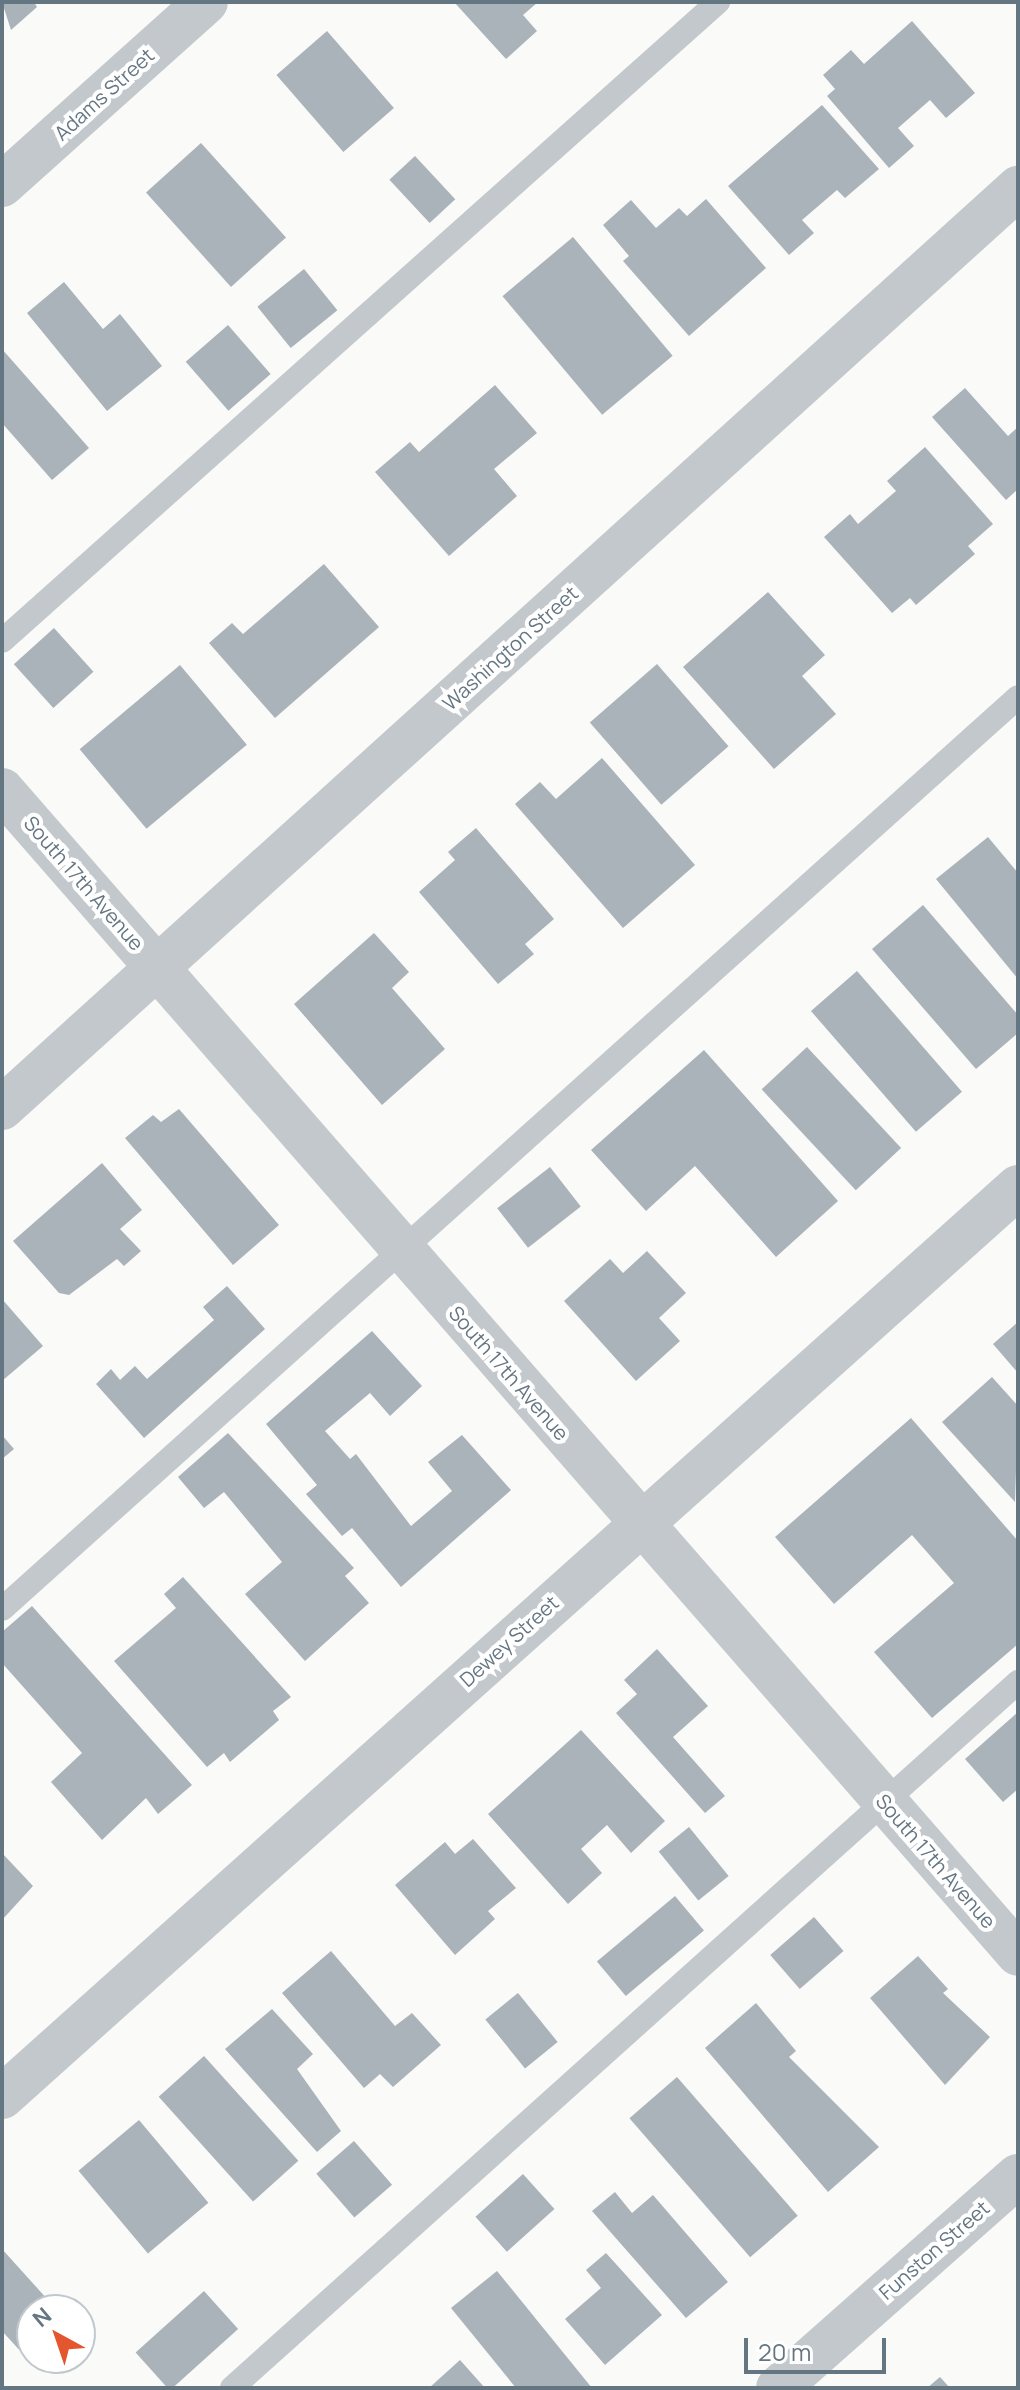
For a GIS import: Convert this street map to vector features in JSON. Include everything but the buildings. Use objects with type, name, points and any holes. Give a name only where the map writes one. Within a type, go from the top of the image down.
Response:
[{"type":"street","name":"Adams Street","points":[[2,185],[206,2]]},
{"type":"street","name":"Washington Street","points":[[2,1108],[1018,188]]},
{"type":"street","name":"South 17th Avenue","points":[[2,790],[158,966],[639,1524],[1018,1954]]},
{"type":"street","name":"Dewey Street","points":[[2,2097],[1018,1187]]},
{"type":"street","name":"Funston Street","points":[[778,2388],[1018,2176]]},
{"type":"lane","points":[[2,641],[718,2]]},
{"type":"lane","points":[[2,1609],[405,1253],[1018,697]]},
{"type":"lane","points":[[232,2388],[1018,1682]]}]
